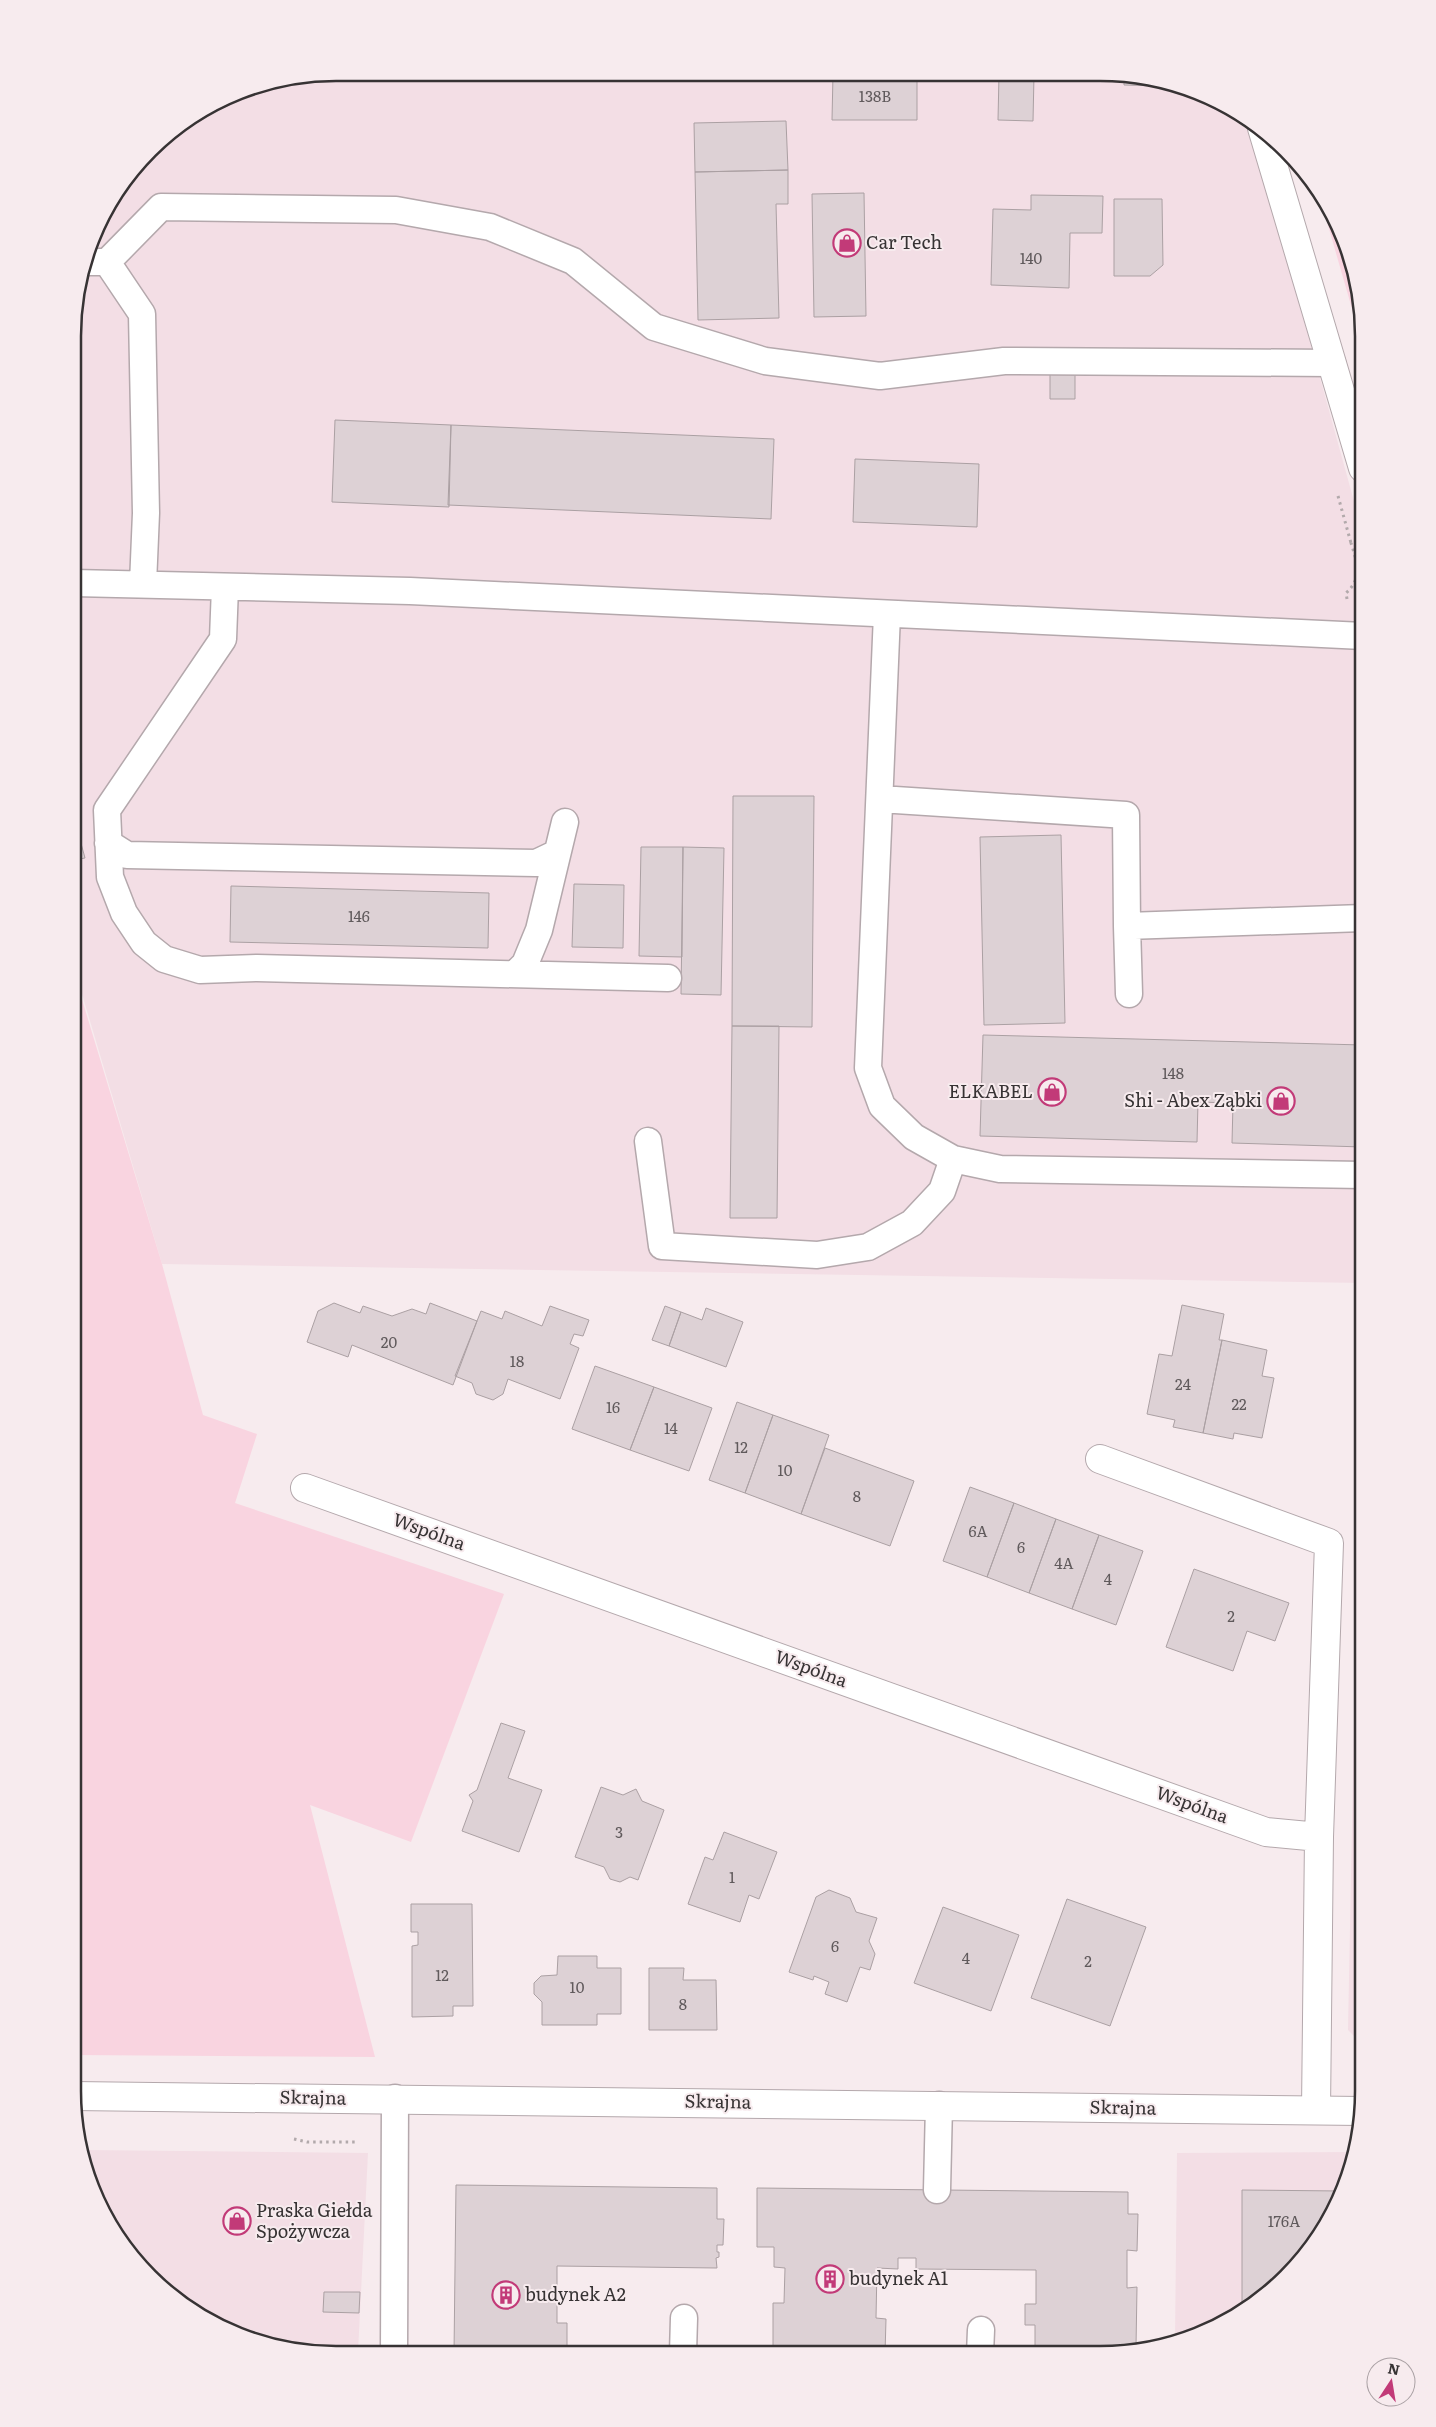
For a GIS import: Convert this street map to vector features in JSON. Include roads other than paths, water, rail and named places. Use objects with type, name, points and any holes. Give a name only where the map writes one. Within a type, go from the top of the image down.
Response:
[{"type":"street","points":[[1266,143],[1355,438]]},
{"type":"street","points":[[1100,1459],[1329,1543],[1319,1837],[1316,2110]]},
{"type":"street","name":"Wspólna","points":[[305,1488],[1266,1832],[1319,1837]]},
{"type":"street","name":"Skrajna","points":[[81,2096],[395,2098],[1354,2111]]},
{"type":"lane","points":[[144,584],[146,512],[142,314],[97,262],[161,207],[396,210],[490,227],[574,262],[654,328],[765,361],[880,376],[1004,362],[1332,363]]},
{"type":"lane","points":[[81,583],[410,591],[1355,636]]},
{"type":"lane","points":[[225,587],[223,639],[107,810],[110,876],[124,913],[144,943],[164,959],[200,970],[257,968],[668,978]]},
{"type":"lane","points":[[887,614],[868,1068],[882,1106],[914,1137],[953,1159],[1000,1169],[1355,1175]]},
{"type":"lane","points":[[880,799],[1126,815],[1129,994]]},
{"type":"lane","points":[[515,974],[525,964],[539,930],[565,822]]},
{"type":"lane","points":[[108,842],[127,855],[536,863],[557,852]]},
{"type":"lane","points":[[1127,926],[1355,918]]},
{"type":"lane","points":[[648,1141],[662,1246],[817,1255],[868,1247],[912,1223],[942,1192],[953,1159]]},
{"type":"lane","points":[[394,2346],[395,2098]]},
{"type":"lane","points":[[937,2190],[939,2105]]},
{"type":"lane","points":[[683,2346],[684,2318]]},
{"type":"place","name":"Car Tech","points":[[847,243]]},
{"type":"place","name":"ELKABEL","points":[[1052,1092]]},
{"type":"place","name":"Shi - Abex Ząbki","points":[[1281,1101]]},
{"type":"place","name":"Praska Giełda Spożywcza","points":[[237,2221]]},
{"type":"place","name":"budynek A1","points":[[830,2279]]},
{"type":"place","name":"budynek A2","points":[[506,2295]]}]
